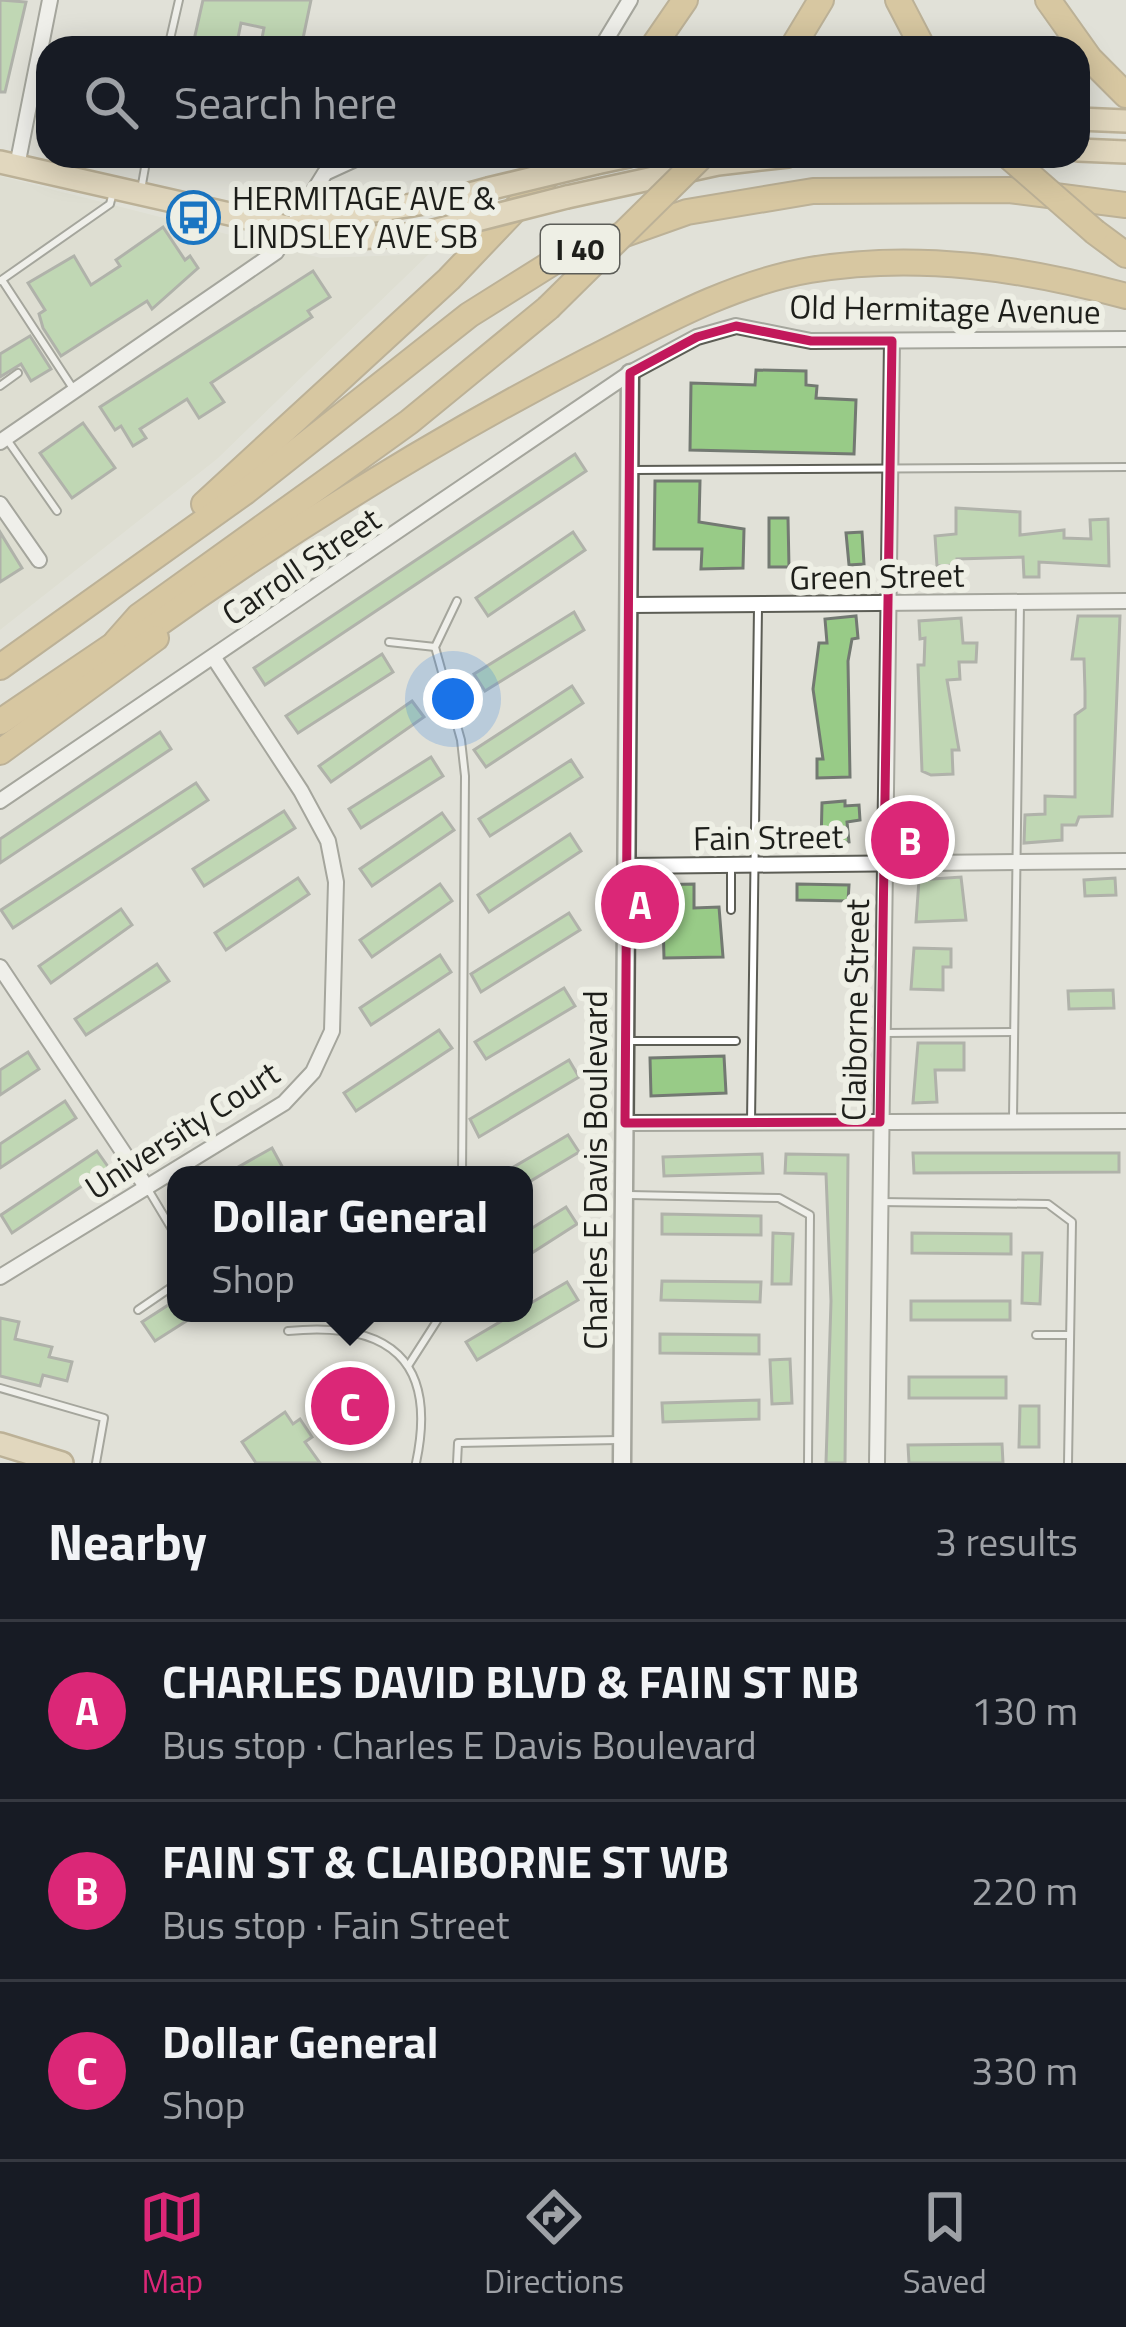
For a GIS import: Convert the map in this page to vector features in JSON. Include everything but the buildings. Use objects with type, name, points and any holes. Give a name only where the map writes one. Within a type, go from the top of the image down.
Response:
[{"type":"highway","points":[[660,36],[685,0]]},
{"type":"highway","points":[[799,36],[821,0]]},
{"type":"highway","points":[[898,0],[917,36]]},
{"type":"highway","points":[[1048,0],[1074,36]]},
{"type":"highway","points":[[1090,59],[1126,95]]},
{"type":"highway","points":[[129,570],[449,279],[555,168]]},
{"type":"highway","points":[[115,644],[139,616],[409,422],[548,308],[690,168]]},
{"type":"highway","points":[[1022,168],[1126,255]]},
{"type":"highway","name":"I 40","points":[[0,667],[129,570],[244,492],[470,315],[563,256],[627,231],[751,198],[853,188],[1009,190],[1126,205]]},
{"type":"highway","points":[[0,722],[115,644],[148,632],[382,473],[519,396],[744,288],[807,270],[884,261],[966,263],[1126,296]]},
{"type":"highway","points":[[0,752],[227,587],[254,556]]},
{"type":"main road","points":[[1090,120],[1126,121]]},
{"type":"main road","points":[[1090,150],[1126,152]]},
{"type":"main road","points":[[8,164],[340,239],[421,234],[700,168]]},
{"type":"main road","points":[[293,227],[338,215],[434,205],[575,168]]},
{"type":"main road","points":[[0,1444],[62,1463]]},
{"type":"street","points":[[41,36],[50,0]]},
{"type":"street","points":[[612,36],[630,0]]},
{"type":"street","points":[[8,164],[36,55]]},
{"type":"street","points":[[3,440],[276,253],[325,173],[336,168]]},
{"type":"street","name":"Old Hermitage Avenue","points":[[630,374],[697,337],[736,326],[811,341],[1126,340]]},
{"type":"street","name":"Claiborne Street","points":[[877,1463],[892,341]]},
{"type":"street","name":"Charles E Davis Boulevard","points":[[622,1463],[630,374]]},
{"type":"street","name":"Carroll Street","points":[[0,801],[630,374]]},
{"type":"street","points":[[0,504],[39,560]]},
{"type":"street","name":"Green Street","points":[[629,605],[1126,601]]},
{"type":"street","name":"University Court","points":[[182,1166],[284,1103],[313,1072],[332,1030],[336,882],[328,841],[214,658]]},
{"type":"street","name":"Fain Street","points":[[626,866],[1126,861]]},
{"type":"street","points":[[0,968],[147,1188]]},
{"type":"street","points":[[625,1123],[1126,1121]]},
{"type":"street","name":"University Court","points":[[0,1276],[167,1176]]},
{"type":"lane","points":[[170,36],[178,0]]},
{"type":"lane","points":[[140,193],[145,168]]},
{"type":"lane","points":[[74,391],[0,280],[110,204],[114,188]]},
{"type":"lane","points":[[0,386],[18,373]]},
{"type":"lane","points":[[3,440],[57,511]]},
{"type":"lane","points":[[629,470],[1126,467]]},
{"type":"lane","points":[[457,601],[435,647],[461,740],[465,776],[462,1166]]},
{"type":"lane","points":[[1013,1122],[1020,601]]},
{"type":"lane","points":[[751,1123],[758,604]]},
{"type":"lane","points":[[388,642],[435,647]]},
{"type":"lane","points":[[731,865],[731,910]]},
{"type":"lane","points":[[882,1033],[1013,1033]]},
{"type":"lane","points":[[626,1041],[736,1041]]},
{"type":"lane","points":[[147,1188],[167,1221]]},
{"type":"lane","points":[[625,1195],[779,1198],[810,1215],[808,1463]]},
{"type":"lane","points":[[880,1202],[1059,1208],[1072,1222],[1068,1463]]},
{"type":"lane","points":[[138,1310],[167,1290]]},
{"type":"lane","points":[[408,1366],[436,1322]]},
{"type":"lane","points":[[288,1331],[352,1331],[383,1342],[408,1366],[423,1395],[425,1418],[416,1463]]},
{"type":"lane","points":[[1036,1335],[1070,1335]]},
{"type":"lane","points":[[0,1388],[104,1418],[97,1463]]},
{"type":"lane","points":[[457,1463],[458,1443],[622,1440]]},
{"type":"highlighted area","points":[[736,326],[811,341],[892,341],[880,1122],[625,1123],[630,373],[697,337]]},
{"type":"shaded area","points":[[0,176],[321,258],[429,254],[217,459],[0,630]]},
{"type":"place","name":"HERMITAGE AVE & LINDSLEY AVE SB","points":[[193,217]]},
{"type":"place","name":"FAIN ST & CLAIBORNE ST WB","points":[[910,840]]},
{"type":"place","name":"CHARLES DAVID BLVD & FAIN ST NB","points":[[640,904]]},
{"type":"place","name":"Dollar General","points":[[350,1406]]}]
